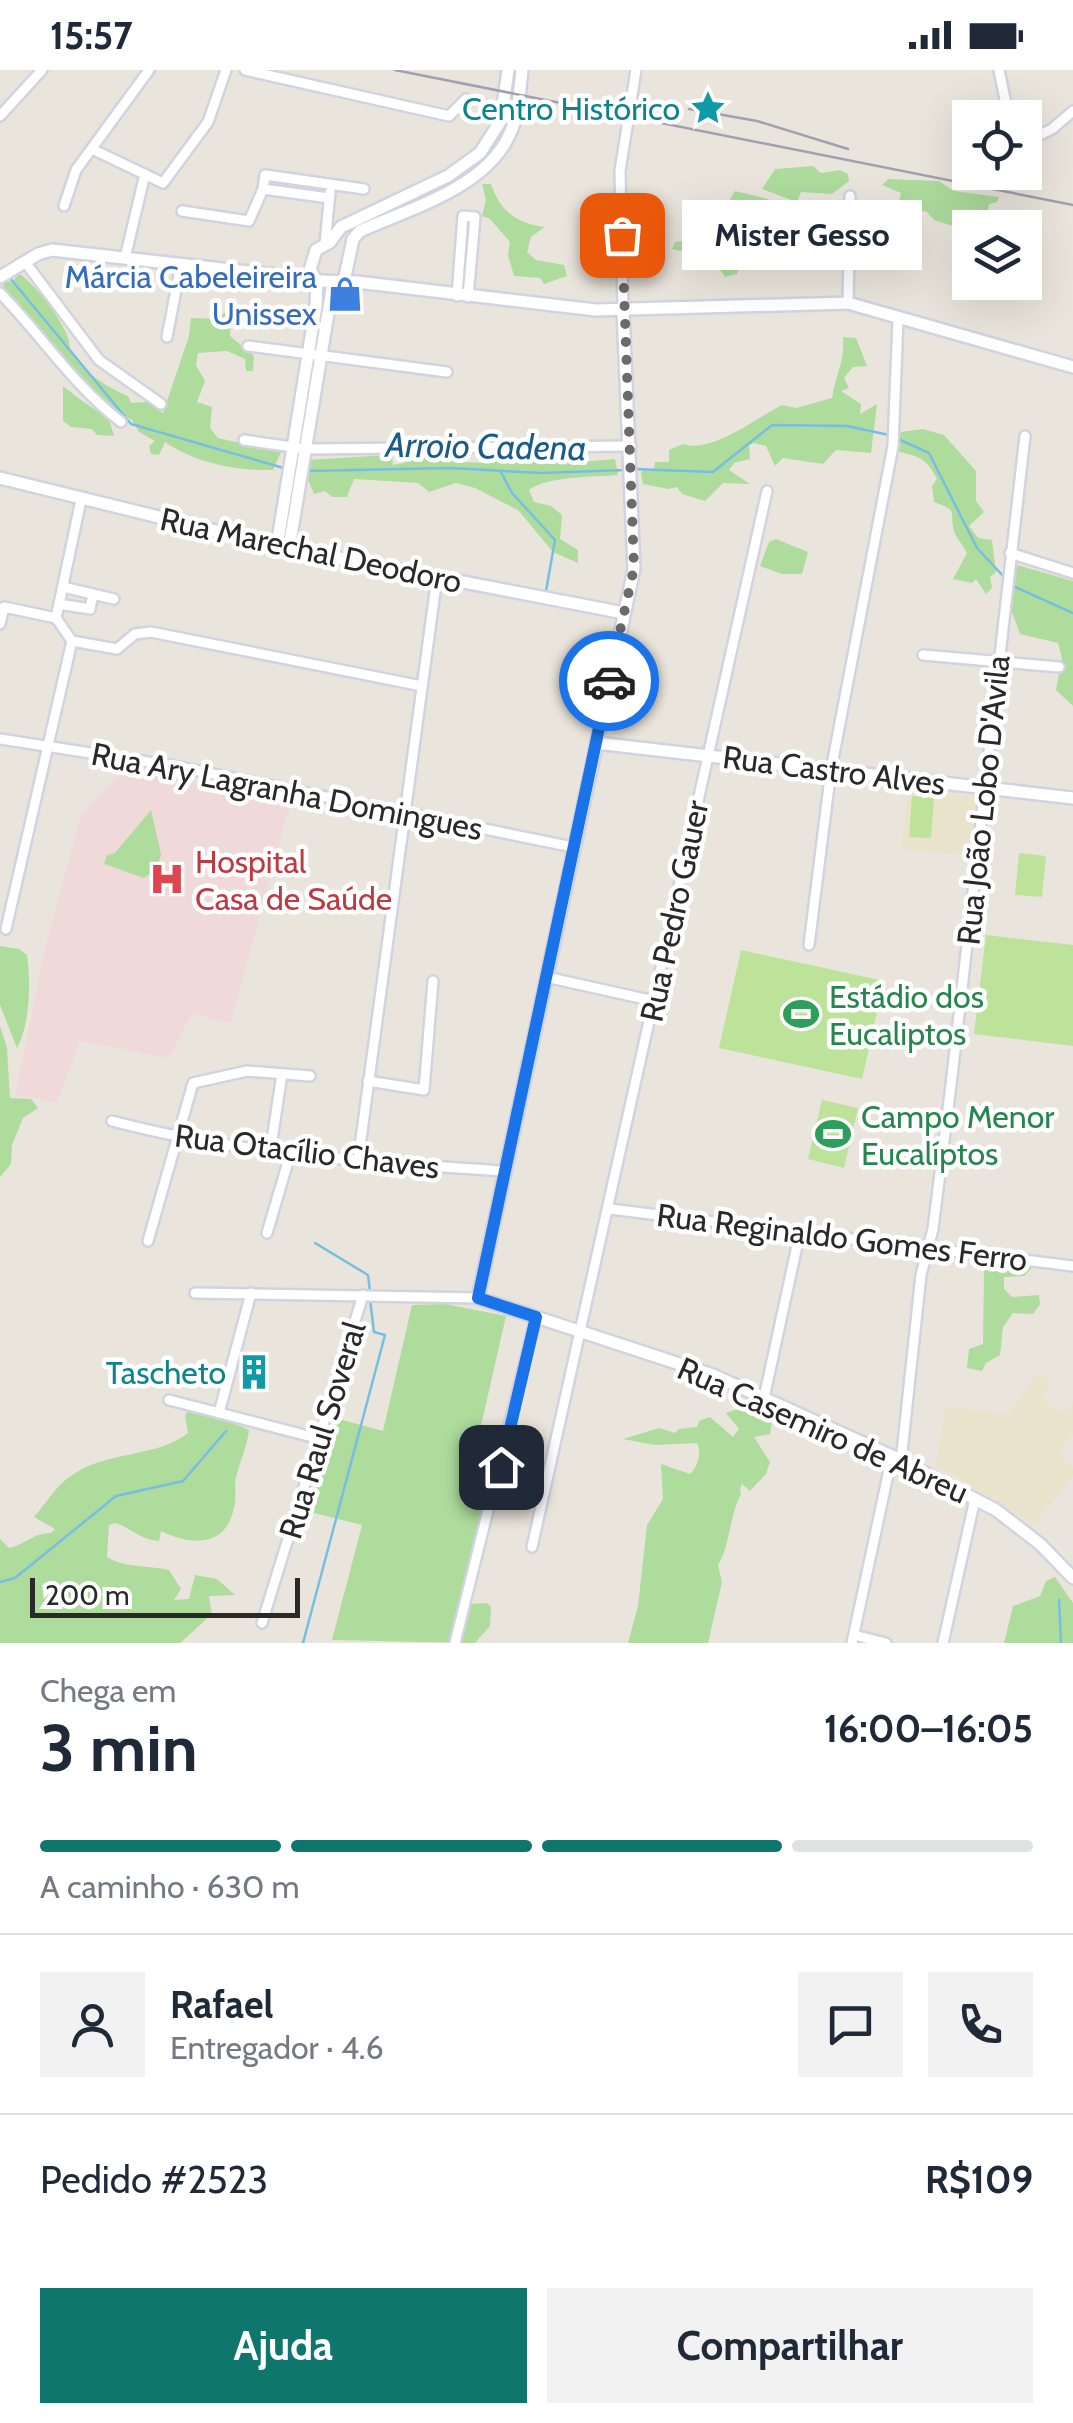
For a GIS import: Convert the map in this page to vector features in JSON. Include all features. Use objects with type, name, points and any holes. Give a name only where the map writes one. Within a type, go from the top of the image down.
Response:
[{"type":"street","points":[[0,116],[42,70]]},
{"type":"street","points":[[64,206],[76,170],[149,70]]},
{"type":"street","points":[[92,148],[163,183],[208,122],[226,70]]},
{"type":"street","points":[[246,70],[449,116],[466,99]]},
{"type":"street","points":[[283,547],[314,354],[315,280],[311,261],[341,227],[358,216],[428,186],[480,154],[500,120],[508,70]]},
{"type":"street","points":[[314,354],[352,239],[360,231],[463,184],[491,163],[513,126],[522,70]]},
{"type":"street","points":[[478,1298],[634,568],[620,171],[636,70]]},
{"type":"street","points":[[999,70],[1005,100]]},
{"type":"street","points":[[1042,134],[1073,111]]},
{"type":"street","points":[[126,258],[145,174]]},
{"type":"street","points":[[182,212],[248,221],[263,189],[264,174],[364,190]]},
{"type":"street","points":[[327,243],[330,184]]},
{"type":"street","points":[[263,189],[329,198]]},
{"type":"street","points":[[848,303],[850,196]]},
{"type":"street","points":[[463,216],[475,217],[462,296],[463,216]]},
{"type":"street","points":[[327,243],[348,254]]},
{"type":"street","points":[[0,277],[52,250],[623,311],[848,303],[1073,367]]},
{"type":"street","points":[[25,262],[100,360],[161,404]]},
{"type":"street","points":[[167,337],[181,264]]},
{"type":"street","points":[[0,293],[40,336],[70,378],[121,422]]},
{"type":"street","points":[[809,945],[831,770],[893,446],[898,319]]},
{"type":"street","points":[[248,346],[446,372]]},
{"type":"street","name":"Rua João Lobo D'Avila","points":[[853,1639],[896,1458],[933,1229],[1025,436]]},
{"type":"street","points":[[244,440],[298,453],[631,446]]},
{"type":"street","name":"Rua Marechal Deodoro","points":[[0,478],[283,547],[624,613]]},
{"type":"street","name":"Rua Pedro Gauer","points":[[532,1547],[767,491]]},
{"type":"street","points":[[56,618],[80,500]]},
{"type":"street","points":[[1010,553],[1073,573]]},
{"type":"street","points":[[358,1161],[437,577]]},
{"type":"street","points":[[63,587],[114,599]]},
{"type":"street","points":[[59,604],[90,609],[93,594]]},
{"type":"street","points":[[0,624],[4,607],[56,618],[72,642],[6,929]]},
{"type":"street","points":[[72,642],[116,648],[136,634],[150,632],[422,686]]},
{"type":"street","points":[[923,655],[1059,667]]},
{"type":"street","name":"Rua Ary Lagranha Domingues","points":[[0,739],[174,766],[574,848]]},
{"type":"street","name":"Rua Castro Alves","points":[[596,743],[1073,798]]},
{"type":"street","points":[[546,976],[654,1001]]},
{"type":"street","points":[[368,1081],[424,1090],[433,981]]},
{"type":"street","points":[[148,1241],[193,1082],[248,1071],[310,1076]]},
{"type":"street","points":[[270,1153],[282,1074]]},
{"type":"street","name":"Rua Otacílio Chaves","points":[[112,1121],[177,1138],[270,1153],[504,1171]]},
{"type":"street","points":[[266,1233],[290,1155]]},
{"type":"street","name":"Rua Reginaldo Gomes Ferro","points":[[610,1209],[1073,1266]]},
{"type":"street","points":[[764,1398],[800,1232]]},
{"type":"street","name":"Rua Casemiro de Abreu","points":[[194,1293],[478,1298],[714,1375],[896,1458],[975,1499],[1040,1544],[1073,1578]]},
{"type":"street","points":[[219,1413],[251,1293]]},
{"type":"street","name":"Rua Raul Soveral","points":[[262,1623],[363,1294]]},
{"type":"street","points":[[455,1643],[536,1317]]},
{"type":"street","points":[[169,1400],[320,1439]]},
{"type":"street","points":[[943,1643],[975,1499]]},
{"type":"street","points":[[853,1639],[886,1643]]},
{"type":"shaded area","name":"Hospital Casa de Saúde","points":[[125,769],[291,799],[231,1023],[192,1014],[169,1058],[80,1041],[57,1103],[15,1095],[46,944],[81,815]]},
{"type":"shaded area","points":[[908,789],[976,796],[969,855],[901,849]]},
{"type":"shaded area","points":[[1038,1372],[1052,1383],[1041,1399],[1064,1414],[1073,1404],[1073,1434],[1058,1453],[1073,1467],[1073,1475],[1034,1525],[936,1464],[946,1406],[1007,1415]]},
{"type":"green space","points":[[813,166],[821,173],[840,170],[848,174],[849,181],[832,194],[801,192],[797,202],[762,189],[775,169]]},
{"type":"green space","points":[[888,179],[939,181],[954,191],[999,197],[989,204],[988,210],[952,210],[952,226],[934,220],[926,211],[912,214],[899,202],[901,193],[882,185]]},
{"type":"green space","points":[[482,184],[491,184],[499,202],[511,214],[526,223],[545,227],[531,237],[527,252],[536,260],[564,265],[567,276],[544,284],[540,278],[514,276],[508,255],[510,242],[490,219],[482,216],[486,200]]},
{"type":"green space","points":[[735,191],[768,199],[770,220],[775,227],[759,239],[763,250],[743,255],[737,274],[725,277],[713,259],[701,260],[701,256],[672,249],[675,242],[691,240],[695,229],[715,236],[737,229],[725,208]]},
{"type":"green space","points":[[19,274],[54,312],[71,351],[83,367],[128,396],[131,403],[147,402],[163,413],[189,336],[191,318],[219,319],[231,312],[230,336],[254,356],[253,371],[246,371],[245,359],[227,351],[198,353],[196,365],[205,381],[197,402],[212,407],[210,428],[218,438],[281,452],[273,470],[216,464],[165,442],[159,455],[151,454],[149,446],[155,441],[139,432],[132,420],[102,402],[58,357],[3,288],[4,281],[12,282]]},
{"type":"green space","points":[[843,337],[856,338],[867,366],[853,367],[844,378],[849,388],[841,391],[861,404],[860,414],[877,404],[871,453],[836,450],[823,464],[783,458],[775,466],[766,446],[754,443],[749,445],[750,459],[734,463],[729,470],[750,484],[723,483],[705,501],[682,494],[677,487],[643,484],[644,469],[654,469],[655,462],[669,462],[669,450],[720,439],[782,405],[796,408],[832,398]]},
{"type":"green space","points":[[63,386],[108,416],[114,436],[97,435],[92,429],[71,427],[63,421]]},
{"type":"green space","points":[[923,429],[944,435],[976,471],[976,501],[984,512],[969,526],[978,538],[992,540],[996,572],[990,577],[992,588],[986,594],[976,579],[972,583],[953,579],[967,553],[955,534],[951,510],[934,502],[932,486],[937,479],[933,472],[921,459],[896,451],[895,442],[901,432]]},
{"type":"green space","points":[[408,453],[457,453],[460,462],[486,463],[493,455],[581,462],[615,459],[618,475],[559,480],[529,490],[534,502],[551,506],[562,515],[560,539],[578,550],[578,563],[553,552],[518,510],[475,488],[456,483],[429,492],[418,483],[354,479],[347,497],[332,497],[325,491],[314,494],[304,470],[308,460],[387,455],[392,456],[393,465],[404,463]]},
{"type":"green space","points":[[776,539],[808,552],[802,574],[782,574],[760,566],[769,542]]},
{"type":"green space","points":[[1017,565],[1073,581],[1073,706],[1056,690],[1062,658],[1058,643],[1020,634],[1007,599],[1012,569]]},
{"type":"green space","points":[[912,796],[934,798],[931,838],[909,837]]},
{"type":"green space","points":[[151,810],[161,854],[157,869],[144,878],[104,864],[107,855],[115,853]]},
{"type":"green space","points":[[1019,853],[1046,856],[1042,897],[1015,895]]},
{"type":"green space","points":[[986,935],[1073,945],[1073,1046],[974,1034]]},
{"type":"green space","points":[[0,946],[19,949],[27,955],[28,1003],[17,1048],[0,1005]]},
{"type":"green space","name":"Estádio dos Eucaliptos","points":[[741,950],[884,981],[862,1079],[719,1048]]},
{"type":"green space","points":[[0,1026],[7,1048],[10,1098],[31,1099],[38,1108],[23,1118],[12,1145],[11,1164],[0,1177]]},
{"type":"green space","name":"Campo Menor Eucalíptos","points":[[822,1100],[858,1108],[844,1168],[808,1159]]},
{"type":"green space","points":[[1000,1261],[1034,1266],[1024,1276],[1004,1277],[1004,1289],[1012,1297],[1039,1295],[1040,1304],[1033,1314],[1013,1313],[1003,1327],[1000,1355],[986,1363],[982,1371],[967,1368],[969,1349],[983,1344],[984,1270]]},
{"type":"green space","points":[[445,1304],[506,1316],[467,1487],[484,1501],[487,1510],[468,1604],[487,1603],[491,1607],[490,1626],[475,1643],[332,1640],[362,1525],[310,1512],[335,1418],[383,1431],[412,1305]]},
{"type":"green space","points":[[744,1407],[772,1422],[770,1434],[754,1437],[770,1462],[766,1474],[750,1491],[742,1484],[740,1489],[718,1565],[722,1582],[708,1643],[628,1643],[638,1606],[647,1525],[663,1499],[661,1464],[690,1474],[699,1451],[697,1443],[655,1445],[623,1439],[659,1428],[675,1433],[697,1427],[699,1421],[710,1417],[733,1437],[739,1429],[726,1413]]},
{"type":"green space","points":[[188,1411],[212,1414],[249,1430],[226,1528],[218,1535],[197,1541],[161,1531],[159,1541],[115,1523],[109,1525],[107,1557],[129,1565],[169,1570],[181,1589],[174,1600],[189,1599],[195,1575],[217,1579],[235,1595],[209,1596],[212,1614],[180,1643],[0,1643],[0,1539],[9,1548],[51,1533],[55,1529],[34,1517],[64,1481],[104,1460],[176,1441],[188,1433]]},
{"type":"green space","points":[[1055,1577],[1073,1603],[1073,1643],[1004,1643],[1013,1606],[1040,1596],[1046,1581]]},
{"type":"waterway","name":"Arroio Cadena","points":[[10,278],[131,424],[287,469]]},
{"type":"waterway","name":"Arroio Cadena","points":[[634,469],[713,472],[772,425],[847,426],[889,435]]},
{"type":"waterway","name":"Arroio Cadena","points":[[896,438],[929,453],[977,548],[1004,577]]},
{"type":"waterway","name":"Arroio Cadena","points":[[305,471],[626,470]]},
{"type":"waterway","points":[[501,472],[512,493],[555,540],[546,591]]},
{"type":"waterway","name":"Arroio Cadena","points":[[1013,586],[1073,613]]},
{"type":"waterway","points":[[315,1243],[368,1275],[370,1291]]},
{"type":"waterway","points":[[303,1643],[385,1335],[374,1332],[370,1299]]},
{"type":"waterway","points":[[0,1582],[15,1578],[116,1496],[183,1481],[226,1431]]},
{"type":"waterway","points":[[1059,1600],[1061,1643]]},
{"type":"railway","points":[[395,70],[1073,205]]},
{"type":"railway","points":[[689,109],[757,121],[848,149]]},
{"type":"way so far","points":[[609,681],[634,568],[622,235]]},
{"type":"place","name":"Centro Histórico","points":[[708,108]]},
{"type":"place","name":"Mister Gesso","points":[[622,235]]},
{"type":"place","name":"Márcia Cabeleireira Unissex","points":[[345,294]]},
{"type":"place","name":"Hospital Casa de Saúde","points":[[167,879]]},
{"type":"place","name":"Estádio dos Eucaliptos","points":[[801,1014]]},
{"type":"place","name":"Campo Menor Eucalíptos","points":[[833,1134]]},
{"type":"place","name":"Tascheto","points":[[254,1372]]},
{"type":"route","points":[[501,1467],[536,1317],[478,1298],[609,681]]}]
